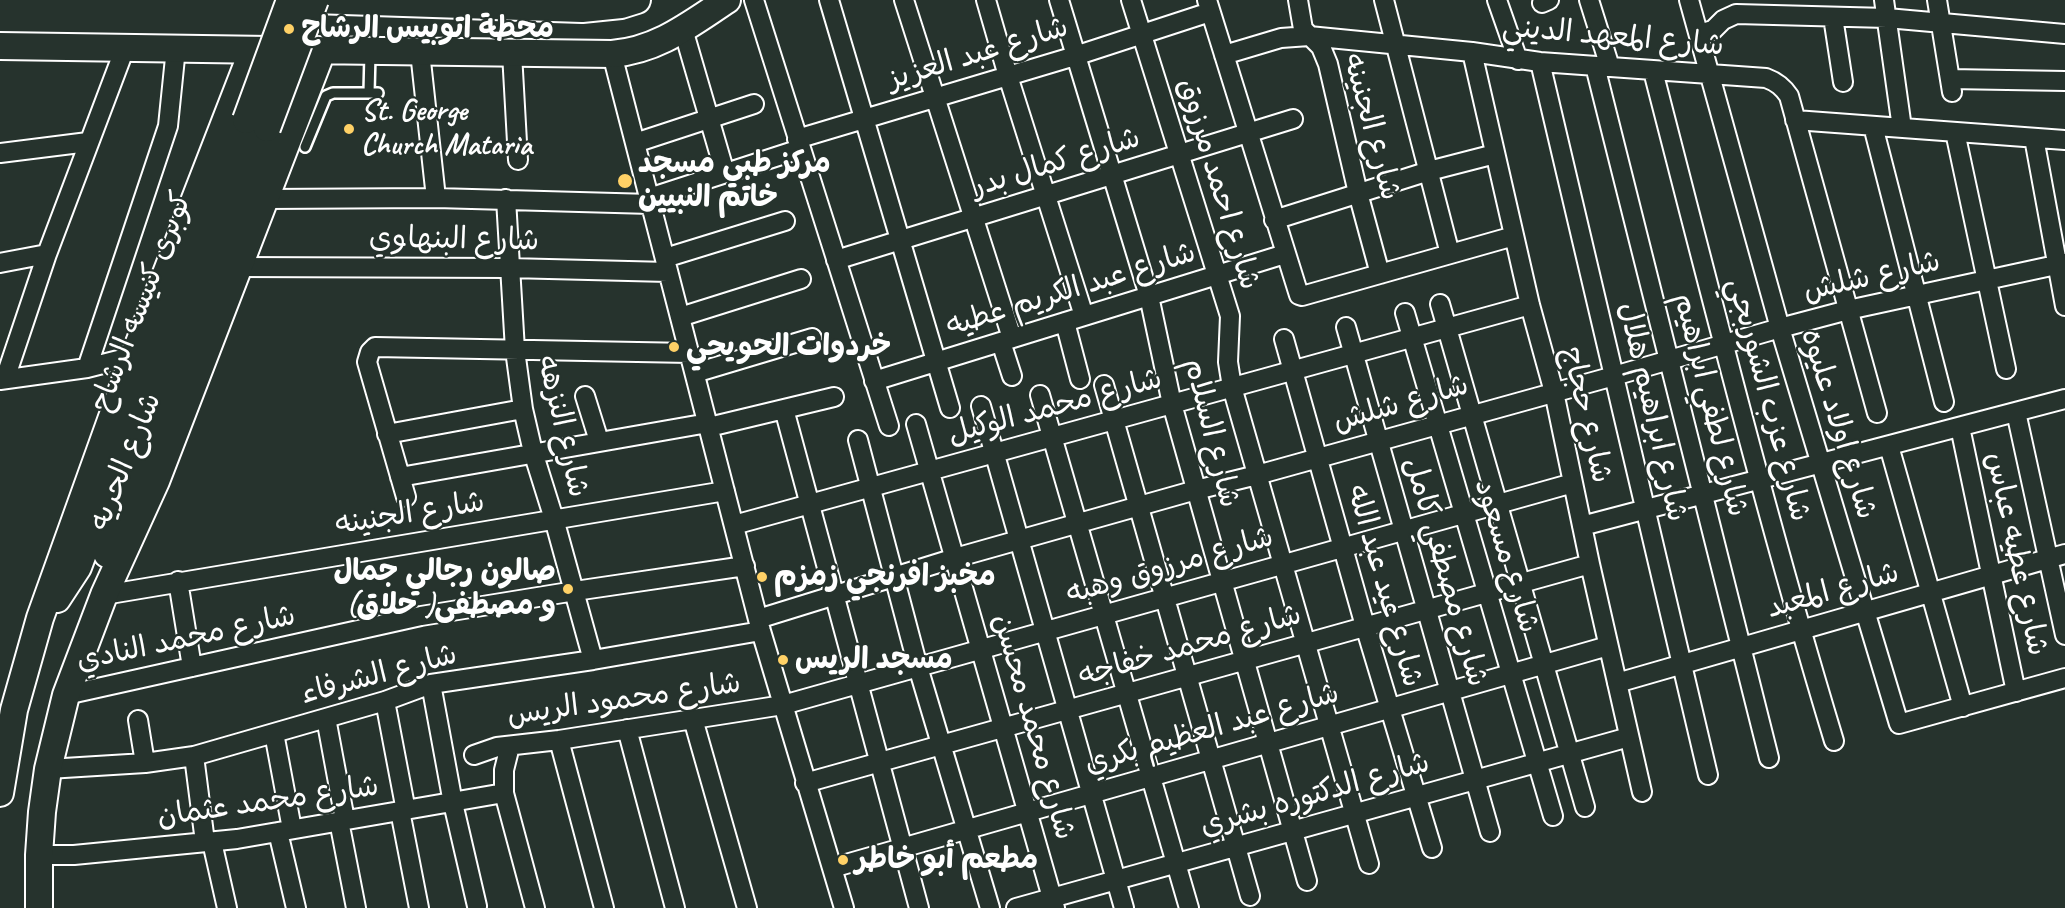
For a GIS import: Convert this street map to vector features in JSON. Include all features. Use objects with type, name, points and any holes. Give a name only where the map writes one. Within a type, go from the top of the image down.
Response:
[{"type":"main road","name":"كوبرى كنيسه الرشاح","points":[[91,627],[98,579],[269,124],[290,0]]},
{"type":"main road","name":"كوبرى كنيسه الرشاح","points":[[40,618],[67,585],[78,567],[269,124],[327,0]]},
{"type":"main road","points":[[327,0],[621,5],[638,0]]},
{"type":"main road","points":[[0,46],[612,54],[643,49],[657,44],[727,0]]},
{"type":"main road","name":"شارع الحريه","points":[[39,908],[42,812],[48,769],[66,694],[104,595],[156,481],[265,199],[269,124],[253,50]]},
{"type":"main road","name":"شارع الحريه","points":[[0,793],[7,720],[40,618],[134,356],[269,124],[322,51]]},
{"type":"street","points":[[754,0],[889,426]]},
{"type":"street","points":[[829,0],[950,408]]},
{"type":"street","points":[[904,0],[974,219],[1006,340],[1012,376]]},
{"type":"street","points":[[986,0],[1084,316]]},
{"type":"street","name":"شارع السلام","points":[[1059,0],[1149,296],[1172,404],[1307,881]]},
{"type":"street","name":"شارع احمد مرزوق","points":[[1131,0],[1230,316],[1228,362],[1232,387],[1370,864]]},
{"type":"street","name":"شارع الجنينه","points":[[1298,0],[1300,23],[1321,47],[1326,58],[1380,274]]},
{"type":"street","points":[[1497,0],[1518,60]]},
{"type":"street","name":"شارع لطفي ابراهيم","points":[[1589,0],[1602,67],[1670,360],[1769,758]]},
{"type":"street","name":"شارع اولاد عليوه","points":[[1689,0],[1780,328],[1899,724],[1963,707]]},
{"type":"street","points":[[1884,0],[1902,128]]},
{"type":"street","points":[[1937,0],[1951,85],[2065,81]]},
{"type":"street","points":[[1386,1],[1395,44],[1450,254]]},
{"type":"street","points":[[1209,6],[1299,295],[1514,236]]},
{"type":"street","name":"شارع عبد العزيز","points":[[650,201],[863,119],[1075,56],[1209,6]]},
{"type":"street","points":[[1825,11],[1843,82]]},
{"type":"street","points":[[1699,34],[1713,30],[1724,20],[1736,14],[1825,11],[1941,24],[2065,34]]},
{"type":"street","points":[[683,29],[724,173]]},
{"type":"street","name":"شارع المعهد الديني","points":[[1224,55],[1281,38],[1309,36],[1472,52],[1518,60],[1711,76],[1766,78],[1774,81],[1789,96],[1877,413]]},
{"type":"street","points":[[125,48],[88,142],[2,380],[87,368],[134,356]]},
{"type":"street","points":[[87,368],[168,126],[176,48]]},
{"type":"street","points":[[420,52],[436,198]]},
{"type":"street","name":"شارع حجاج","points":[[1472,52],[1530,305],[1554,392],[1608,646],[1642,792]]},
{"type":"street","points":[[512,53],[518,160]]},
{"type":"street","points":[[612,54],[760,625],[805,783],[844,908]]},
{"type":"street","name":"شارع ابراهيم هلال","points":[[1540,62],[1708,775]]},
{"type":"street","name":"شارع عزب الشوربجي","points":[[1653,71],[1723,345],[1800,630],[1834,741]]},
{"type":"street","points":[[635,143],[754,104]]},
{"type":"street","name":"شارع كمال بدر","points":[[836,260],[901,242],[1293,119]]},
{"type":"street","points":[[1795,120],[2065,140]]},
{"type":"street","points":[[1873,126],[1944,402]]},
{"type":"street","points":[[1955,132],[2006,369]]},
{"type":"street","points":[[2034,138],[2061,264],[2065,306]]},
{"type":"street","points":[[0,153],[88,142]]},
{"type":"street","points":[[1274,220],[1429,171],[1495,154]]},
{"type":"street","points":[[265,199],[436,198],[650,201]]},
{"type":"street","name":"شارع النزهه","points":[[506,199],[515,350],[523,409],[533,452],[575,591],[593,660]]},
{"type":"street","name":"شارع البنهاوي","points":[[238,267],[509,268],[667,265],[785,221]]},
{"type":"street","points":[[0,263],[47,254]]},
{"type":"street","name":"شارع عبد الكريم عطيه","points":[[874,381],[1285,254]]},
{"type":"street","name":"شارع شلش","points":[[760,625],[835,595],[954,558],[1437,423],[1848,310],[2061,264]]},
{"type":"street","points":[[680,317],[801,279]]},
{"type":"street","points":[[1440,304],[1585,807]]},
{"type":"street","name":"شارع محمد الوكيل","points":[[734,525],[1530,305]]},
{"type":"street","name":"شارع مسعود","points":[[1405,313],[1553,816]]},
{"type":"street","points":[[1065,322],[1080,379]]},
{"type":"street","name":"شارع مصطفي كامل","points":[[1346,327],[1490,832]]},
{"type":"street","points":[[695,373],[812,338]]},
{"type":"street","name":"شارع عيد عبد الله","points":[[1284,339],[1365,626],[1432,848]]},
{"type":"street","points":[[406,496],[367,362],[372,349],[379,346],[690,353]]},
{"type":"street","points":[[1104,384],[1250,896]]},
{"type":"street","points":[[1040,395],[1189,908]]},
{"type":"street","points":[[585,396],[599,441]]},
{"type":"street","points":[[400,477],[533,452],[708,425],[834,397]]},
{"type":"street","points":[[1582,526],[2065,399]]},
{"type":"street","points":[[981,406],[1124,908]]},
{"type":"street","points":[[387,434],[523,409]]},
{"type":"street","points":[[784,409],[919,908]]},
{"type":"street","points":[[2016,412],[2057,556],[2065,635]]},
{"type":"street","name":"شارع محمد محسن","points":[[916,423],[1054,903]]},
{"type":"street","name":"شارع عطيه عباس","points":[[1960,427],[2016,692]]},
{"type":"street","points":[[858,440],[918,667],[990,908]]},
{"type":"street","points":[[1889,446],[1963,707],[2065,678]]},
{"type":"street","name":"شارع مرزوق وهبه","points":[[783,705],[1573,483]]},
{"type":"street","name":"شارع الجنينه","points":[[104,595],[725,491]]},
{"type":"street","name":"شارع المعبد","points":[[1617,683],[2057,556]]},
{"type":"street","name":"شارع محمد خفاجه","points":[[805,783],[1590,564]]},
{"type":"street","name":"شارع محمد النادي","points":[[66,694],[421,616],[745,566]]},
{"type":"street","points":[[177,581],[192,668]]},
{"type":"street","name":"شارع الشرفاء","points":[[48,769],[145,763],[194,756],[385,701],[431,684],[593,660],[760,625]]},
{"type":"street","name":"شارع عبد العظيم بكري","points":[[832,867],[1608,646]]},
{"type":"street","points":[[431,684],[453,803],[477,906]]},
{"type":"street","points":[[385,701],[419,908]]},
{"type":"street","name":"شارع محمود الريس","points":[[474,755],[485,750],[783,705]]},
{"type":"street","points":[[326,718],[356,908]]},
{"type":"street","points":[[693,719],[747,908]]},
{"type":"street","points":[[138,720],[145,763]]},
{"type":"street","points":[[627,729],[675,908]]},
{"type":"street","points":[[274,733],[296,908]]},
{"type":"street","name":"شارع الدكتوره بشري","points":[[1016,908],[1054,903],[1116,880],[1629,737]]},
{"type":"street","points":[[559,740],[604,908]]},
{"type":"street","points":[[510,746],[504,770],[504,793],[535,908]]},
{"type":"street","points":[[194,756],[208,842],[227,908]]},
{"type":"street","name":"شارع محمد عثمان","points":[[39,855],[74,855],[208,842],[504,793]]},
{"type":"lane","points":[[269,124],[333,93],[373,93],[370,51]]},
{"type":"place","name":"محطة اتوبيس الرشاح","points":[[289,29]]},
{"type":"place","name":"St. George Church Mataria","points":[[349,129]]},
{"type":"place","name":"مركز طبي مسجد خاتم النبيين","points":[[625,181]]},
{"type":"place","name":"خردوات الحويحي","points":[[674,347]]},
{"type":"place","name":"مخبز افرنجي زمزم","points":[[762,577]]},
{"type":"place","name":"صالون رجالي جمال و مصطفى( حلاق)","points":[[568,589]]},
{"type":"place","name":"مسجد الريس","points":[[783,660]]},
{"type":"place","name":"مطعم أبو خاطر","points":[[843,860]]}]
